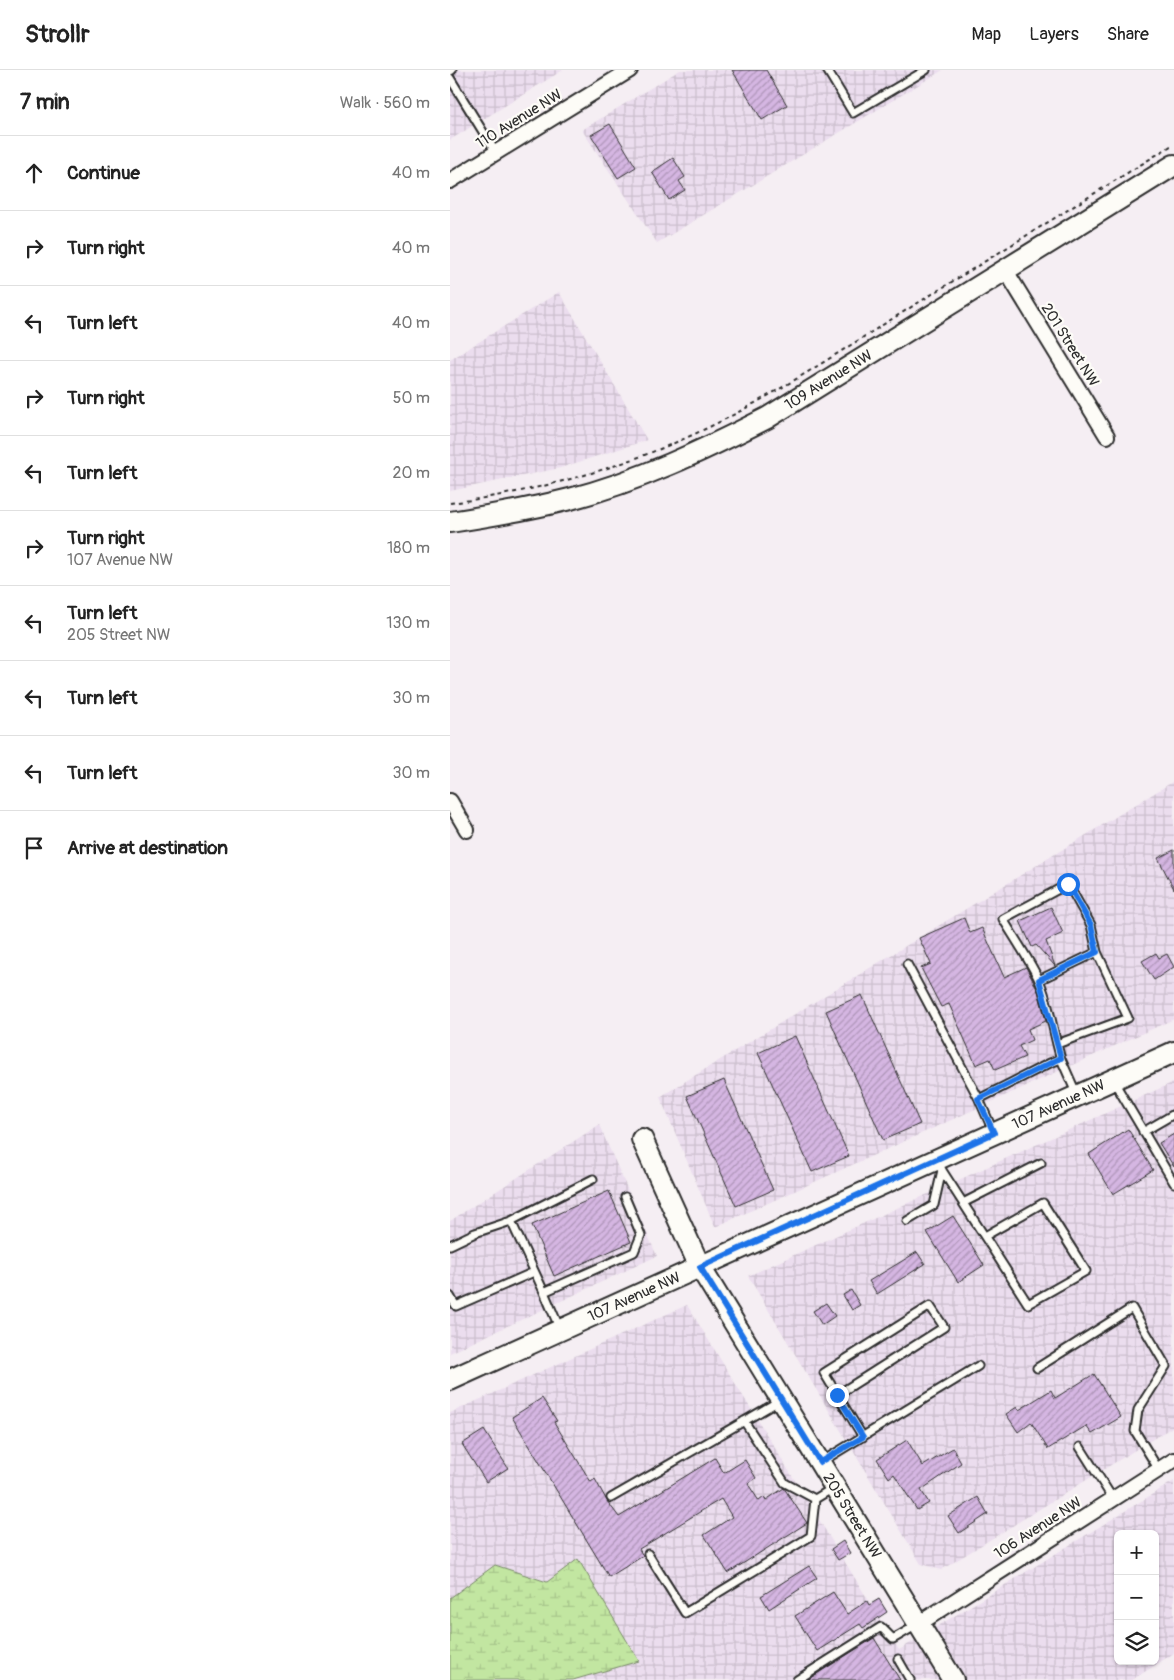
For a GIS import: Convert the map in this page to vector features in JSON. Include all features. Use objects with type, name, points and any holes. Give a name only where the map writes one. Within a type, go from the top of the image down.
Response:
[{"type":"street","name":"110 Avenue NW","points":[[450,181],[630,70]]},
{"type":"street","name":"109 Avenue NW","points":[[450,522],[570,498],[661,468],[716,444],[767,418],[1174,165]]},
{"type":"street","name":"201 Street NW","points":[[1006,271],[1107,436]]},
{"type":"street","points":[[450,801],[467,830]]},
{"type":"street","name":"107 Avenue NW","points":[[450,1380],[700,1267],[939,1165],[994,1133],[1174,1052]]},
{"type":"street","name":"205 Street NW","points":[[642,1139],[700,1267],[920,1623],[949,1677]]},
{"type":"street","name":"106 Avenue NW","points":[[920,1623],[1174,1460]]},
{"type":"lane","points":[[827,70],[853,113],[926,70]]},
{"type":"lane","points":[[450,78],[496,152]]},
{"type":"lane","points":[[1057,1044],[1128,1018],[1097,952],[1091,925],[1068,884],[1003,919],[1039,980],[1057,1044],[1061,1058],[1077,1096]]},
{"type":"lane","points":[[1039,980],[1097,952]]},
{"type":"lane","points":[[907,964],[994,1133]]},
{"type":"lane","points":[[978,1099],[1061,1058]]},
{"type":"lane","points":[[1113,1080],[1174,1183]]},
{"type":"lane","points":[[1144,1132],[1174,1114]]},
{"type":"lane","points":[[963,1202],[1041,1163]]},
{"type":"lane","points":[[939,1165],[1028,1304],[1086,1271],[1043,1203],[985,1236]]},
{"type":"lane","points":[[907,1221],[934,1205],[939,1165]]},
{"type":"lane","points":[[450,1246],[475,1232],[511,1221],[593,1179]]},
{"type":"lane","points":[[544,1292],[634,1252],[641,1235],[625,1197]]},
{"type":"lane","points":[[511,1221],[560,1330]]},
{"type":"lane","points":[[450,1296],[456,1306],[534,1272]]},
{"type":"lane","points":[[837,1395],[944,1327],[930,1306],[824,1373],[837,1395],[863,1437]]},
{"type":"lane","points":[[1037,1368],[1132,1308],[1166,1366],[1138,1410],[1135,1431],[1159,1470]]},
{"type":"lane","points":[[820,1462],[978,1366]]},
{"type":"lane","points":[[611,1498],[782,1400]]},
{"type":"lane","points":[[744,1421],[786,1484],[815,1499]]},
{"type":"lane","points":[[1080,1448],[1113,1499]]},
{"type":"lane","points":[[815,1499],[835,1486]]},
{"type":"lane","points":[[648,1554],[685,1613],[811,1536],[815,1499]]},
{"type":"lane","points":[[797,1680],[880,1627],[893,1639],[920,1623]]},
{"type":"lane","points":[[898,1659],[910,1680]]},
{"type":"path","points":[[450,503],[515,492],[569,478],[642,455],[701,431],[779,389],[1174,144]]},
{"type":"shaded area","points":[[450,70],[563,70],[450,140]]},
{"type":"shaded area","points":[[680,70],[943,70],[657,243],[582,130]]},
{"type":"shaded area","points":[[559,292],[647,440],[560,468],[450,491],[450,360]]},
{"type":"shaded area","points":[[1174,781],[1174,1019],[715,1227],[660,1097]]},
{"type":"shaded area","points":[[1174,1082],[1174,1426],[941,1570],[921,1564],[748,1276]]},
{"type":"shaded area","points":[[599,1125],[657,1256],[450,1353],[450,1221]]},
{"type":"shaded area","points":[[687,1305],[899,1650],[1174,1481],[1174,1653],[1159,1663],[1159,1530],[1114,1530],[1114,1665],[1155,1665],[1132,1680],[450,1680],[450,1413]]},
{"type":"green space","points":[[578,1559],[639,1661],[573,1680],[450,1680],[450,1598],[495,1565],[547,1582]]},
{"type":"building","points":[[732,70],[766,70],[787,105],[762,120]]},
{"type":"building","points":[[610,124],[636,167],[618,178],[591,135]]},
{"type":"building","points":[[673,158],[685,177],[679,181],[685,190],[669,200],[652,172]]},
{"type":"building","points":[[1174,850],[1174,889],[1158,858]]},
{"type":"building","points":[[1051,907],[1063,933],[1046,941],[1055,966],[1036,945],[1032,947],[1020,921]]},
{"type":"building","points":[[964,918],[970,933],[982,928],[1004,977],[1026,967],[1038,991],[1046,1021],[1028,1029],[1032,1040],[1019,1046],[1025,1057],[995,1070],[990,1059],[976,1065],[949,1004],[941,1007],[921,968],[931,964],[919,938]]},
{"type":"building","points":[[1156,953],[1159,958],[1167,954],[1174,967],[1154,980],[1142,961]]},
{"type":"building","points":[[862,995],[920,1124],[883,1140],[826,1011]]},
{"type":"building","points":[[795,1036],[849,1156],[812,1172],[758,1053]]},
{"type":"building","points":[[724,1080],[773,1190],[736,1206],[687,1096]]},
{"type":"building","points":[[1128,1129],[1153,1170],[1113,1194],[1089,1154]]},
{"type":"building","points":[[1174,1134],[1174,1167],[1159,1143]]},
{"type":"building","points":[[609,1191],[631,1242],[554,1276],[532,1225]]},
{"type":"building","points":[[953,1216],[984,1265],[958,1282],[927,1232]]},
{"type":"building","points":[[917,1252],[925,1264],[877,1294],[869,1281]]},
{"type":"building","points":[[851,1290],[860,1305],[852,1310],[843,1295]]},
{"type":"building","points":[[826,1303],[835,1316],[822,1325],[813,1311]]},
{"type":"building","points":[[1094,1374],[1121,1417],[1092,1434],[1086,1426],[1048,1449],[1031,1422],[1018,1432],[1006,1414],[1017,1407],[1019,1410],[1051,1390],[1055,1398]]},
{"type":"building","points":[[542,1398],[557,1421],[554,1422],[591,1482],[595,1479],[607,1501],[619,1517],[715,1458],[724,1473],[745,1460],[756,1478],[748,1484],[759,1501],[764,1497],[766,1500],[784,1488],[807,1523],[728,1573],[704,1535],[732,1517],[721,1499],[639,1549],[643,1556],[609,1577],[512,1417]]},
{"type":"building","points":[[484,1430],[508,1468],[486,1482],[462,1444]]},
{"type":"building","points":[[907,1440],[923,1466],[953,1448],[961,1463],[921,1490],[929,1503],[917,1510],[894,1474],[889,1478],[877,1459]]},
{"type":"building","points":[[978,1497],[988,1514],[959,1533],[948,1516]]},
{"type":"building","points":[[843,1541],[850,1553],[838,1560],[831,1549]]},
{"type":"building","points":[[809,1566],[817,1578],[769,1609],[761,1596]]},
{"type":"building","points":[[833,1592],[847,1614],[867,1601],[869,1605],[879,1599],[887,1612],[863,1628],[860,1624],[817,1651],[795,1616]]},
{"type":"building","points":[[874,1638],[900,1680],[807,1680]]},
{"type":"route","points":[[837,1395],[863,1437],[820,1462],[700,1267],[994,1133],[978,1099],[1061,1058],[1052,1020],[1039,980],[1097,952],[1091,925],[1068,884]]}]
